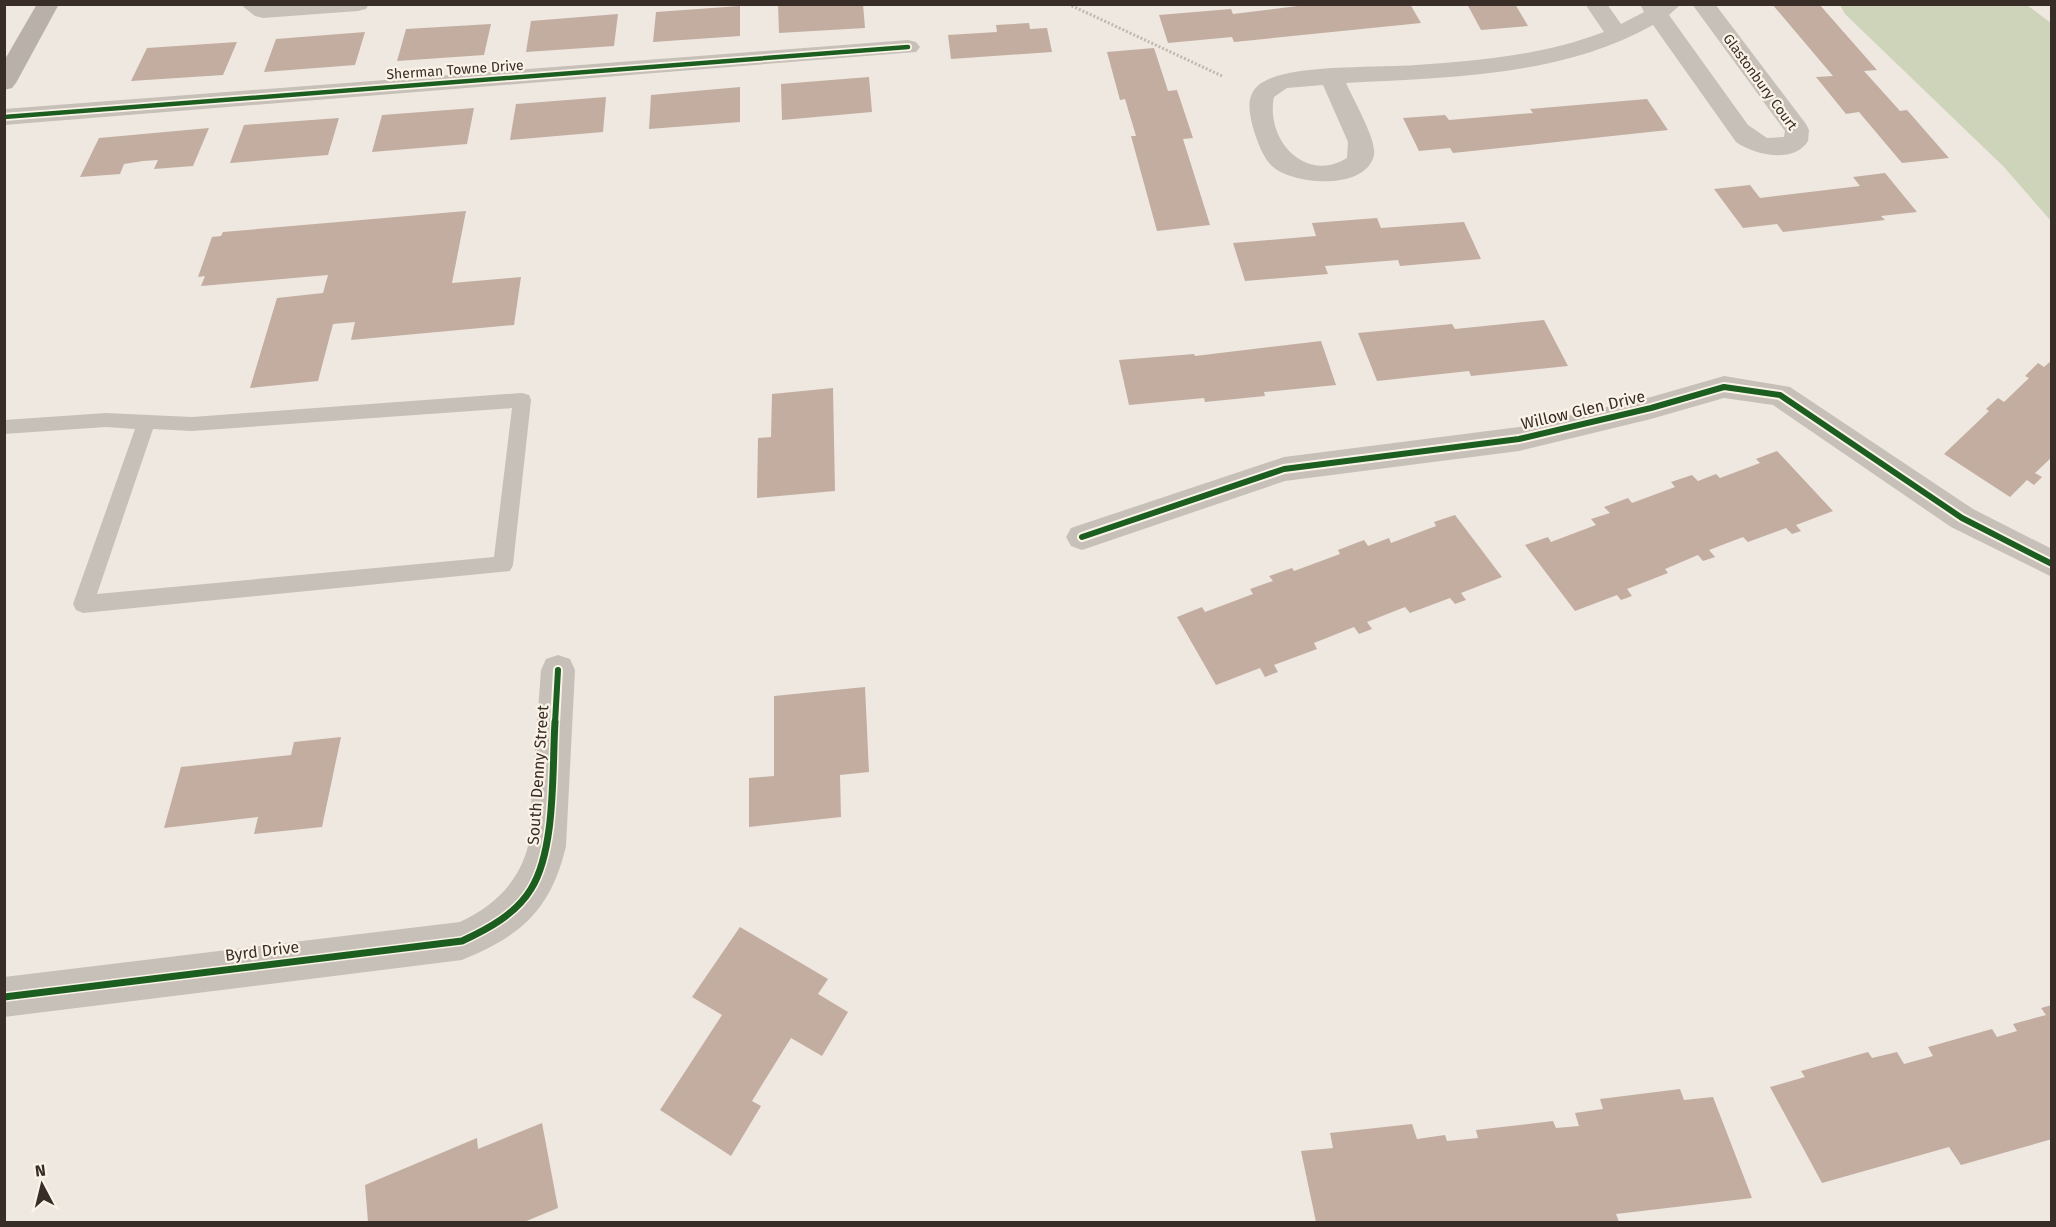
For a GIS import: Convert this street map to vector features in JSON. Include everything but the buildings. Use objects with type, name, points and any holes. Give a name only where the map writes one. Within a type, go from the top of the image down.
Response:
[{"type":"main road","points":[[4,83],[48,4]]},
{"type":"street","points":[[251,4],[263,11],[358,4]]},
{"type":"street","points":[[1596,4],[1617,35]]},
{"type":"street","name":"Glastonbury Court","points":[[1331,77],[1362,150],[1360,158],[1351,166],[1334,174],[1314,174],[1290,166],[1274,151],[1259,110],[1259,100],[1263,92],[1277,84],[1331,77],[1512,63],[1566,52],[1617,35],[1659,8],[1743,136],[1767,146],[1788,146],[1798,136],[1795,127],[1703,4]]},
{"type":"street","name":"Sherman Towne Drive","points":[[4,117],[908,47]]},
{"type":"street","name":"Willow Glen Drive","points":[[1082,537],[1284,469],[1519,439],[1651,408],[1724,387],[1780,395],[1962,518],[2052,564]]},
{"type":"street","name":"South Denny Street","points":[[515,909],[531,890],[546,857],[558,670]]},
{"type":"street","name":"Byrd Drive","points":[[4,997],[462,941],[484,931],[515,909]]},
{"type":"lane","points":[[4,427],[106,420],[192,424],[522,400],[503,565],[83,604],[146,423]]},
{"type":"path","points":[[1068,4],[1222,76]]},
{"type":"green space","points":[[1840,5],[2027,5],[2051,23],[2051,221],[2004,167],[1845,14]]},
{"type":"cycle path","points":[[4,117],[908,47]]},
{"type":"cycle path","points":[[1082,537],[1284,469],[1519,439],[1651,408],[1724,387],[1780,395],[1962,518],[2052,564]]},
{"type":"cycle path","points":[[4,997],[462,941],[484,931],[515,909],[531,890],[542,867],[547,846],[558,670]]}]
